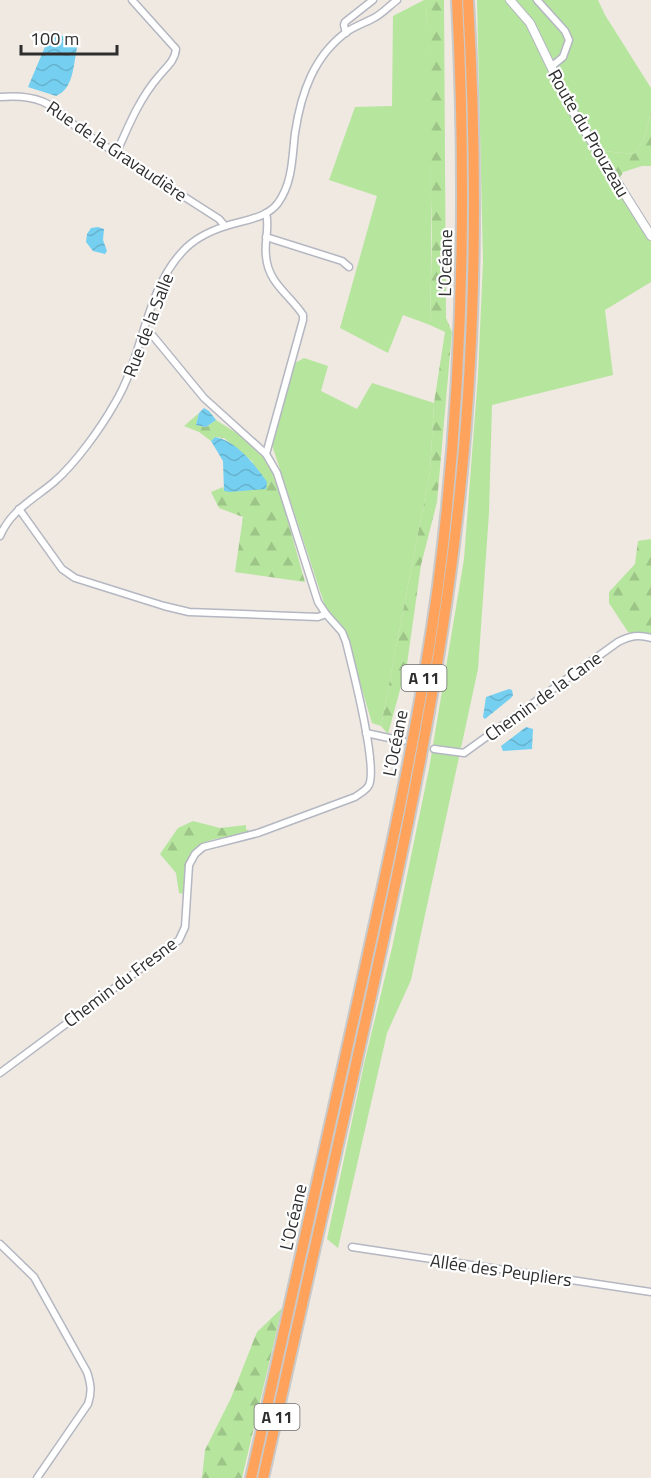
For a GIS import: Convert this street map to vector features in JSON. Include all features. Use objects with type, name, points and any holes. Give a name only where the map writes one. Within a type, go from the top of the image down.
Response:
[{"type":"highway","name":"L’Océane","points":[[251,1478],[395,831],[416,726],[436,601],[452,449],[461,296],[462,151],[456,0]]},
{"type":"highway","name":"L’Océane","points":[[263,1478],[398,875],[427,731],[447,604],[465,441],[473,288],[474,158],[468,0]]},
{"type":"street","points":[[116,154],[134,112],[175,56],[176,49],[132,0]]},
{"type":"street","points":[[346,33],[345,22],[373,0]]},
{"type":"street","points":[[144,331],[153,336],[204,398],[266,454],[303,315],[271,277],[266,255],[268,221],[266,213],[277,204],[286,189],[291,174],[299,111],[310,78],[326,50],[361,23],[380,15],[397,0]]},
{"type":"street","name":"Route du Prouzeau","points":[[510,0],[530,23],[577,118],[651,236]]},
{"type":"street","points":[[537,0],[565,31],[569,40],[563,57],[551,67]]},
{"type":"street","name":"Rue de la Gravaudière","points":[[0,97],[31,97],[46,102],[61,111],[77,128],[219,219],[225,226]]},
{"type":"street","name":"Rue de la Salle","points":[[0,536],[6,523],[19,509],[55,482],[71,464],[114,406],[125,387],[160,285],[175,260],[195,240],[225,226],[266,213]]},
{"type":"street","points":[[266,237],[342,261],[349,267]]},
{"type":"street","name":"Chemin du Fresne","points":[[0,1073],[179,940],[185,927],[189,865],[195,854],[203,847],[258,833],[355,797],[369,784],[371,774],[366,734],[346,642],[342,632],[318,602],[277,473],[266,454]]},
{"type":"street","points":[[19,509],[62,569],[75,579],[189,612],[318,618],[326,614]]},
{"type":"street","name":"Chemin de la Cane","points":[[434,748],[464,753],[618,642],[630,636],[643,635],[651,638]]},
{"type":"street","points":[[366,734],[403,741]]},
{"type":"street","points":[[0,1244],[34,1277],[87,1372],[90,1383],[91,1393],[88,1404],[37,1478]]},
{"type":"street","name":"Allée des Peupliers","points":[[352,1247],[651,1292]]},
{"type":"green space","points":[[426,0],[431,163],[430,325],[403,315],[388,353],[340,328],[377,196],[329,180],[355,107],[392,106],[393,16]]},
{"type":"green space","points":[[426,0],[444,0],[446,318],[452,332],[437,502],[421,565],[407,664],[388,734],[381,726],[430,471],[434,403],[445,332],[430,325],[432,237]]},
{"type":"green space","points":[[477,0],[598,0],[651,88],[651,113],[643,141],[634,154],[603,151],[651,228],[651,282],[605,310],[613,375],[492,405],[489,513],[478,669],[411,980],[387,1033],[338,1248],[327,1239],[364,1064],[392,948],[429,769],[464,559],[478,375],[483,262]]},
{"type":"green space","points":[[651,113],[651,166],[642,166],[623,172],[619,180],[603,151],[634,154],[643,141]]},
{"type":"green space","points":[[304,358],[328,366],[321,391],[357,409],[372,383],[434,403],[430,471],[381,726],[372,723],[344,629],[325,606],[272,445],[295,363]]},
{"type":"green space","points":[[199,413],[196,425],[206,427],[216,420],[238,434],[267,461],[276,479],[305,582],[235,572],[243,517],[219,508],[211,492],[223,487],[224,491],[253,462],[224,438],[215,437],[211,441],[199,432],[184,426]]},
{"type":"green space","points":[[651,539],[651,637],[646,639],[628,632],[609,603],[609,592],[635,564],[638,541]]},
{"type":"green space","points":[[193,821],[220,828],[246,825],[246,829],[251,832],[219,838],[199,845],[187,861],[184,894],[179,893],[176,873],[160,854],[178,828]]},
{"type":"green space","points":[[282,1308],[242,1478],[202,1478],[205,1450],[231,1398],[257,1332]]},
{"type":"water","points":[[58,35],[69,38],[77,48],[70,82],[56,96],[28,87],[47,42]]},
{"type":"water","points":[[91,228],[104,229],[103,240],[107,251],[105,254],[93,251],[86,242]]},
{"type":"water","points":[[204,408],[216,420],[206,427],[196,425],[199,413]]},
{"type":"water","points":[[215,437],[231,443],[245,455],[267,482],[266,489],[224,491],[223,461],[211,441]]},
{"type":"water","points":[[512,690],[511,698],[485,719],[483,717],[486,697]]},
{"type":"water","points":[[526,727],[533,729],[532,749],[503,751],[501,746]]}]
